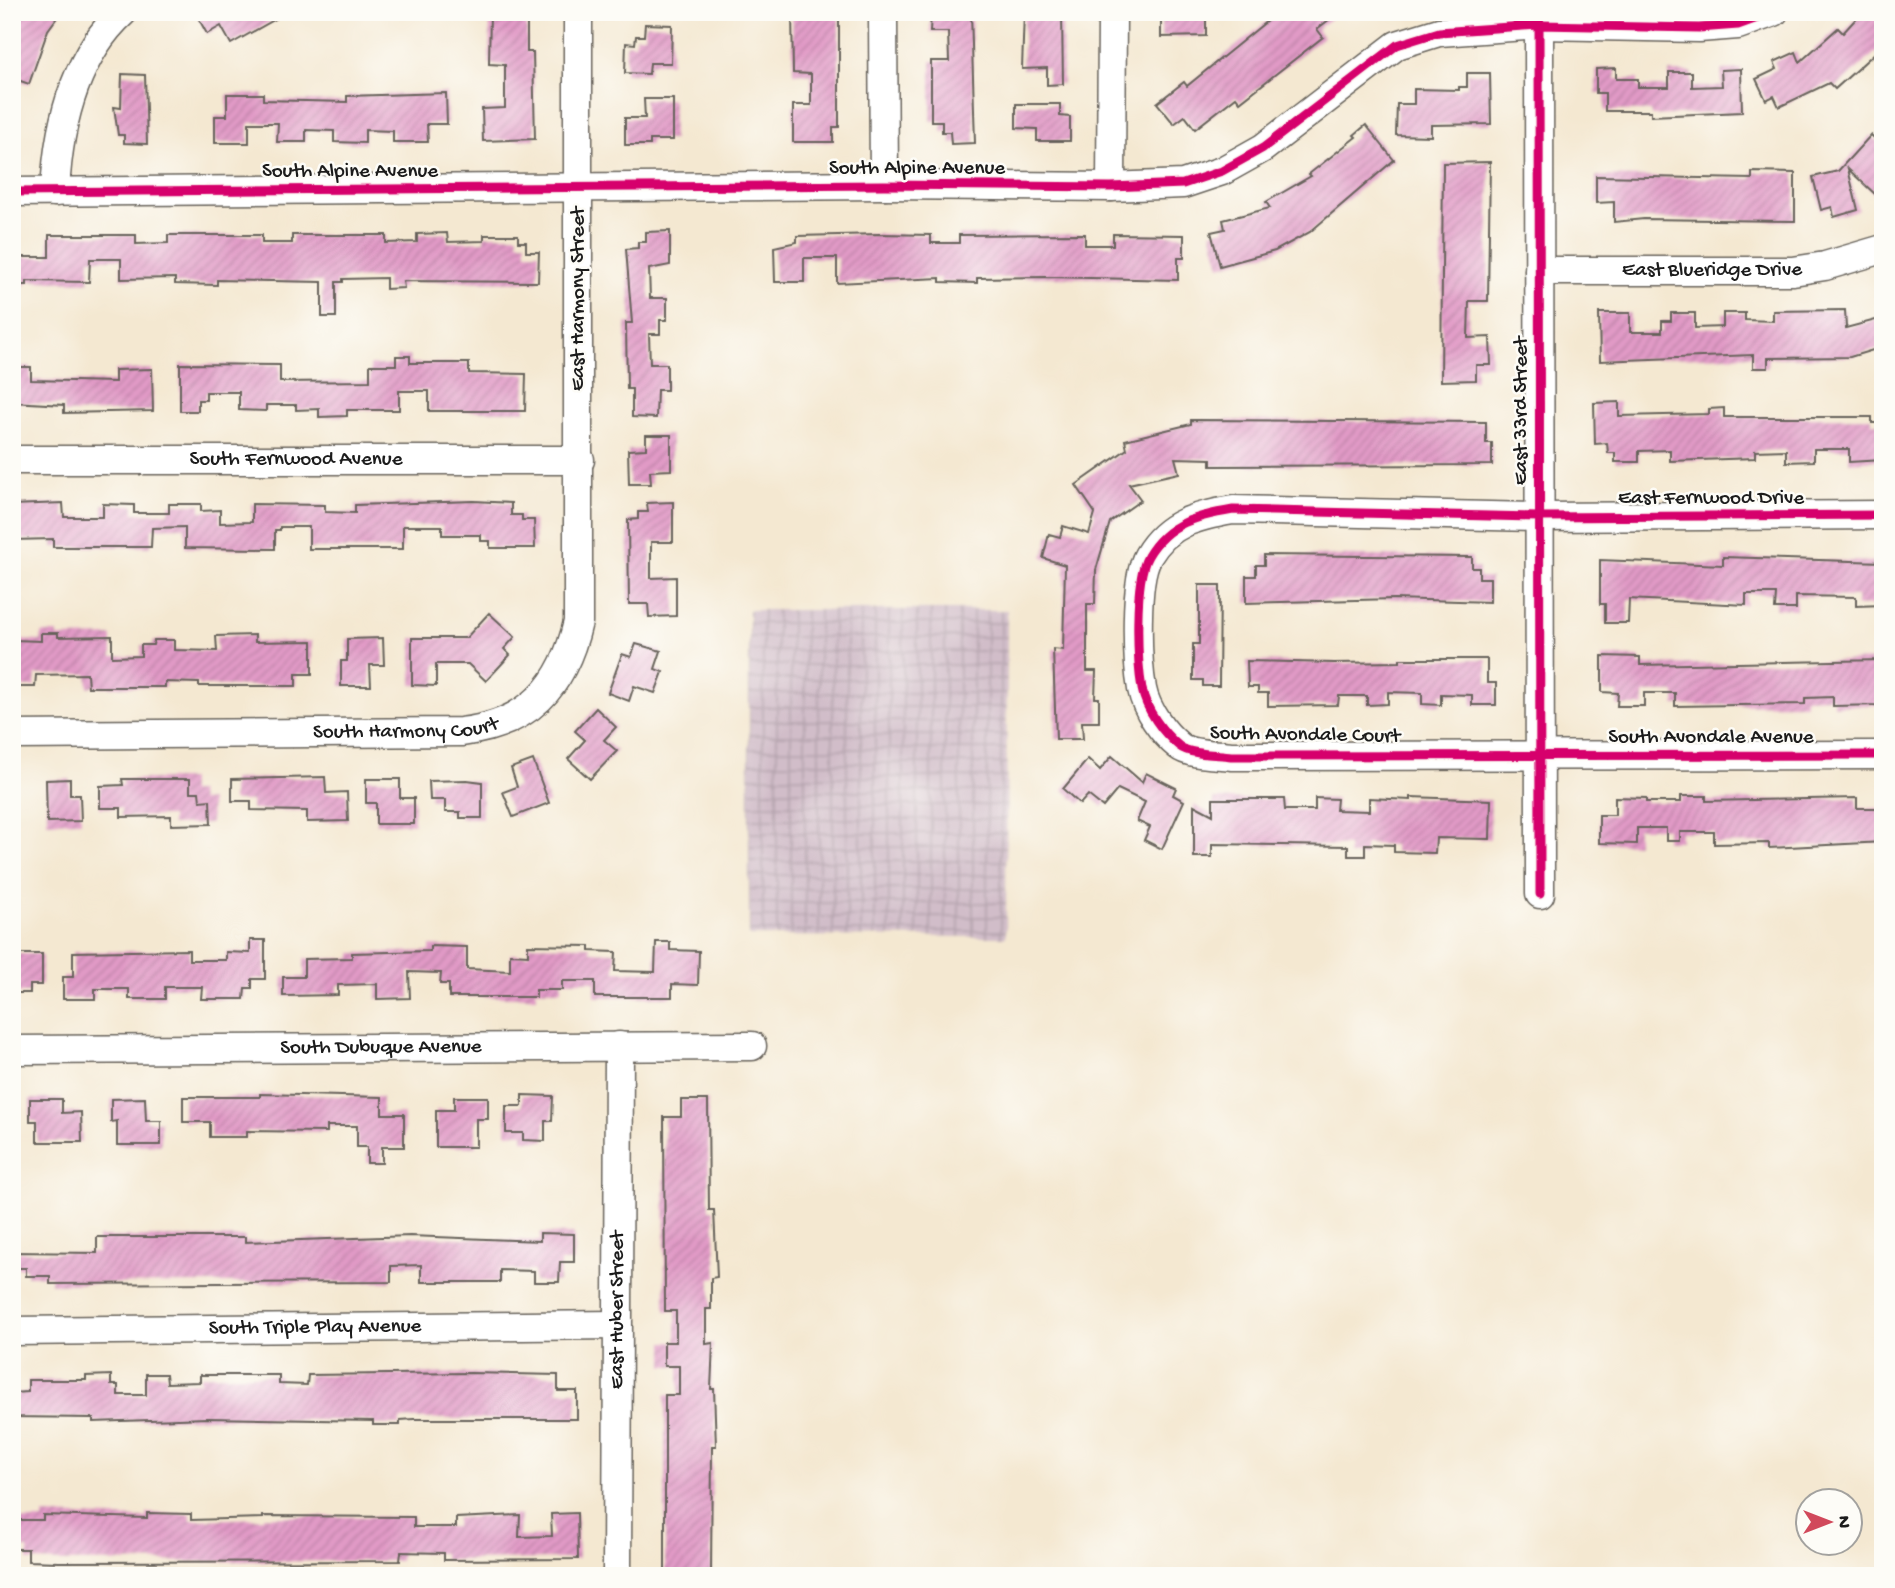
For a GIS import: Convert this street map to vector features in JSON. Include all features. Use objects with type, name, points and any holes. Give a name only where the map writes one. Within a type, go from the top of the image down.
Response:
[{"type":"street","points":[[55,192],[57,158],[67,105],[98,40],[123,12]]},
{"type":"street","name":"East Harmony Street","points":[[578,12],[580,460]]},
{"type":"street","points":[[883,12],[884,185]]},
{"type":"street","points":[[1111,187],[1112,12]]},
{"type":"street","name":"South Alpine Avenue","points":[[12,192],[884,185],[1111,187],[1183,184],[1222,171],[1263,148],[1397,45],[1439,32],[1539,19],[1699,28],[1738,25],[1774,12]]},
{"type":"street","name":"East 33rd Street","points":[[1539,19],[1540,894]]},
{"type":"street","name":"East Blueridge Drive","points":[[1539,271],[1793,271],[1825,266],[1883,249]]},
{"type":"street","name":"South Fernwood Avenue","points":[[12,460],[580,460]]},
{"type":"street","name":"South Harmony Court","points":[[12,735],[461,732],[499,725],[544,696],[566,663],[573,644],[578,622],[580,460]]},
{"type":"street","name":"South Avondale Court","points":[[1538,756],[1231,756],[1182,749],[1160,727],[1142,691],[1138,592],[1147,558],[1165,537],[1193,516],[1234,510],[1539,517]]},
{"type":"street","name":"East Fernwood Drive","points":[[1539,517],[1883,515]]},
{"type":"street","name":"South Avondale Avenue","points":[[1538,756],[1883,755]]},
{"type":"street","name":"South Dubuque Avenue","points":[[12,1050],[752,1045]]},
{"type":"street","name":"East Huber Street","points":[[617,1576],[619,1046]]},
{"type":"street","name":"South Triple Play Avenue","points":[[12,1331],[617,1325]]},
{"type":"shaded area","points":[[749,610],[1007,610],[1006,937],[749,936]]},
{"type":"building","points":[[18,12],[61,12],[48,30],[29,84],[12,78],[12,30]]},
{"type":"building","points":[[195,12],[288,12],[231,44],[221,26],[207,34]]},
{"type":"building","points":[[490,12],[527,12],[527,52],[533,52],[535,139],[483,141],[482,109],[505,108],[505,65],[489,64]]},
{"type":"building","points":[[792,12],[839,12],[839,127],[833,127],[833,142],[793,142],[793,105],[811,105],[811,74],[793,73]]},
{"type":"building","points":[[931,12],[971,12],[975,143],[951,144],[950,132],[942,132],[942,121],[931,121],[931,61],[949,61],[948,32],[930,32]]},
{"type":"building","points":[[1024,12],[1062,12],[1063,84],[1047,85],[1047,68],[1022,69]]},
{"type":"building","points":[[1161,12],[1206,12],[1206,36],[1161,37]]},
{"type":"building","points":[[1278,12],[1339,12],[1317,29],[1323,37],[1240,102],[1236,97],[1195,129],[1185,116],[1174,124],[1157,103],[1184,82],[1187,86]]},
{"type":"building","points":[[1862,12],[1883,12],[1883,59],[1876,52],[1835,89],[1829,83],[1779,107],[1774,96],[1766,100],[1756,79],[1777,69],[1774,62],[1796,52],[1800,62],[1838,28],[1843,33]]},
{"type":"building","points":[[645,24],[672,25],[671,63],[650,63],[649,74],[625,73],[626,43],[635,44],[636,36],[644,36]]},
{"type":"building","points":[[1616,68],[1616,79],[1638,79],[1638,87],[1669,87],[1669,72],[1692,72],[1692,87],[1722,86],[1721,70],[1741,69],[1742,112],[1651,116],[1651,111],[1605,111],[1605,93],[1596,93],[1596,69]]},
{"type":"building","points":[[1467,73],[1490,73],[1491,124],[1431,125],[1431,136],[1396,135],[1397,104],[1414,104],[1414,89],[1459,90],[1459,87],[1467,87]]},
{"type":"building","points":[[122,74],[145,75],[147,144],[124,143],[124,135],[118,135],[114,107],[121,108]]},
{"type":"building","points":[[446,93],[447,124],[427,124],[428,142],[393,142],[393,131],[365,130],[365,143],[334,142],[334,131],[306,130],[306,142],[277,142],[278,123],[249,123],[249,143],[215,143],[215,116],[227,116],[227,94],[263,94],[263,100],[347,102],[347,96]]},
{"type":"building","points":[[644,99],[673,99],[673,140],[650,140],[650,145],[625,145],[625,118],[645,118]]},
{"type":"building","points":[[1016,104],[1060,104],[1060,116],[1070,117],[1070,141],[1037,141],[1037,129],[1016,128]]},
{"type":"building","points":[[1366,125],[1394,160],[1310,232],[1275,251],[1220,266],[1211,232],[1225,229],[1223,220],[1270,208],[1266,202],[1311,176],[1309,174],[1356,137],[1354,135]]},
{"type":"building","points":[[1871,135],[1883,146],[1883,186],[1875,194],[1848,169],[1858,210],[1834,217],[1832,207],[1821,210],[1813,177],[1838,171]]},
{"type":"building","points":[[1490,162],[1488,301],[1469,301],[1468,338],[1490,337],[1491,365],[1476,365],[1476,380],[1441,381],[1443,163]]},
{"type":"building","points":[[1752,172],[1795,173],[1795,221],[1644,219],[1614,222],[1614,202],[1596,203],[1596,176],[1752,179]]},
{"type":"building","points":[[670,231],[670,265],[649,269],[650,298],[667,298],[667,320],[660,320],[660,334],[649,334],[650,364],[667,364],[667,390],[657,390],[656,418],[632,417],[632,389],[627,389],[626,323],[632,323],[626,249],[638,248],[638,242],[646,242],[646,232]]},
{"type":"building","points":[[447,233],[448,242],[484,241],[484,235],[518,235],[518,242],[526,242],[526,252],[539,252],[538,282],[403,281],[404,288],[386,289],[386,278],[343,279],[343,282],[336,282],[336,317],[322,317],[322,282],[217,280],[217,285],[175,284],[175,278],[121,279],[121,259],[90,259],[89,282],[27,281],[27,285],[12,285],[12,257],[49,257],[49,235],[136,235],[136,244],[168,243],[168,235],[262,235],[262,243],[292,243],[292,235],[386,235],[386,243],[417,242],[417,234]]},
{"type":"building","points":[[1085,234],[1085,245],[1113,245],[1113,234],[1184,235],[1184,258],[1178,258],[1178,280],[1047,277],[977,278],[977,283],[940,282],[940,278],[837,283],[837,258],[804,258],[804,282],[775,282],[774,247],[797,242],[797,236],[931,235],[931,243],[959,243],[959,235]]},
{"type":"building","points":[[1845,310],[1846,328],[1883,318],[1883,347],[1850,357],[1768,358],[1768,368],[1753,368],[1753,355],[1600,361],[1599,313],[1630,313],[1630,332],[1662,332],[1662,321],[1671,321],[1671,313],[1695,313],[1695,328],[1723,327],[1723,313],[1745,313],[1745,320],[1773,321],[1773,311]]},
{"type":"building","points":[[396,356],[410,356],[410,363],[469,363],[469,373],[526,374],[525,411],[429,411],[429,391],[399,391],[399,410],[347,410],[347,416],[319,417],[319,409],[296,410],[296,405],[266,405],[266,411],[239,410],[239,392],[206,392],[206,400],[198,400],[198,411],[180,411],[180,364],[280,365],[280,382],[370,381],[370,365],[396,365]]},
{"type":"building","points":[[12,367],[31,367],[31,380],[115,382],[115,370],[152,369],[153,411],[64,413],[64,405],[12,402]]},
{"type":"building","points":[[1619,402],[1619,416],[1709,414],[1709,409],[1724,408],[1724,417],[1872,417],[1872,423],[1883,423],[1883,460],[1849,462],[1849,449],[1814,449],[1814,461],[1786,462],[1786,450],[1755,451],[1755,458],[1670,461],[1670,450],[1639,451],[1639,462],[1615,462],[1615,453],[1608,453],[1607,443],[1595,444],[1594,403]]},
{"type":"building","points":[[1191,420],[1486,422],[1486,443],[1492,443],[1492,465],[1211,466],[1211,459],[1175,458],[1179,473],[1129,484],[1141,500],[1110,522],[1096,570],[1095,604],[1087,604],[1087,671],[1096,671],[1095,698],[1099,698],[1099,722],[1082,722],[1083,739],[1056,739],[1053,649],[1063,650],[1065,565],[1043,558],[1049,534],[1060,537],[1063,526],[1089,534],[1095,513],[1076,485],[1127,449],[1125,440],[1191,424]]},
{"type":"building","points":[[646,435],[671,435],[671,470],[650,471],[651,484],[629,484],[628,450],[646,449]]},
{"type":"building","points":[[474,501],[511,503],[511,515],[522,515],[522,520],[534,520],[535,548],[490,548],[490,541],[481,541],[481,535],[442,535],[442,526],[403,526],[403,549],[309,549],[309,527],[280,527],[280,530],[275,530],[275,549],[185,548],[185,527],[152,528],[151,547],[53,547],[53,539],[12,540],[12,505],[63,503],[64,517],[103,517],[103,504],[134,505],[134,513],[169,513],[169,504],[201,504],[201,511],[220,510],[220,523],[252,522],[252,504],[325,505],[325,512],[355,513],[355,505]]},
{"type":"building","points":[[673,502],[673,542],[651,542],[651,578],[676,577],[676,616],[649,617],[648,604],[629,604],[628,520],[638,519],[638,512],[648,512],[647,503]]},
{"type":"building","points":[[1264,555],[1472,557],[1472,568],[1479,568],[1479,578],[1490,578],[1490,602],[1394,599],[1246,603],[1246,576],[1256,576],[1256,565],[1264,565]]},
{"type":"building","points":[[1723,557],[1883,562],[1883,605],[1856,606],[1856,597],[1796,596],[1796,609],[1775,609],[1776,594],[1746,594],[1746,605],[1629,599],[1628,623],[1605,623],[1605,604],[1600,604],[1600,560],[1723,565]]},
{"type":"building","points":[[1199,585],[1220,585],[1219,686],[1203,686],[1203,680],[1193,680],[1193,644],[1199,644]]},
{"type":"building","points":[[489,613],[515,637],[504,649],[510,655],[486,681],[468,664],[436,664],[436,686],[412,685],[412,638],[466,638]]},
{"type":"building","points":[[41,633],[58,633],[58,637],[112,636],[112,657],[141,656],[141,645],[153,645],[154,640],[174,640],[174,650],[217,651],[216,636],[255,635],[255,642],[312,641],[312,674],[296,674],[296,686],[199,686],[199,683],[165,682],[165,687],[88,687],[87,674],[36,675],[35,687],[12,687],[14,640],[41,641]]},
{"type":"building","points":[[383,638],[384,665],[370,665],[371,686],[341,686],[341,661],[347,661],[347,639]]},
{"type":"building","points":[[636,644],[661,651],[655,669],[663,672],[655,693],[634,686],[629,701],[608,693],[622,654],[631,657]]},
{"type":"building","points":[[1602,656],[1640,657],[1640,665],[1883,660],[1883,705],[1833,706],[1833,697],[1805,698],[1805,704],[1675,706],[1675,693],[1644,693],[1644,706],[1617,706],[1618,693],[1602,692]]},
{"type":"building","points":[[1400,659],[1487,659],[1487,683],[1496,683],[1496,705],[1472,705],[1472,695],[1441,694],[1441,705],[1422,704],[1422,693],[1388,692],[1388,704],[1367,705],[1367,696],[1339,696],[1338,705],[1268,706],[1268,693],[1258,693],[1258,687],[1248,687],[1247,661],[1334,663],[1400,662]]},
{"type":"building","points":[[596,708],[616,727],[604,740],[617,751],[590,779],[568,759],[585,740],[575,731]]},
{"type":"building","points":[[1112,756],[1142,782],[1146,773],[1176,788],[1173,795],[1184,801],[1162,849],[1144,840],[1150,827],[1137,821],[1145,802],[1118,789],[1103,807],[1088,795],[1080,804],[1063,789],[1088,759],[1100,770]]},
{"type":"building","points":[[533,760],[549,803],[513,817],[503,792],[517,787],[511,768]]},
{"type":"building","points":[[325,777],[326,793],[347,792],[348,821],[307,822],[307,811],[251,810],[251,801],[232,801],[232,779]]},
{"type":"building","points":[[70,779],[70,795],[80,795],[81,821],[47,822],[46,780]]},
{"type":"building","points":[[122,779],[190,779],[190,792],[199,792],[200,801],[210,800],[211,824],[171,825],[171,816],[121,817],[121,808],[100,808],[100,786],[123,785]]},
{"type":"building","points":[[366,779],[400,779],[400,798],[414,798],[414,824],[376,824],[376,803],[366,803]]},
{"type":"building","points":[[429,781],[482,782],[482,818],[460,818],[460,812],[445,812],[445,800],[430,800]]},
{"type":"building","points":[[1681,796],[1706,796],[1706,801],[1857,798],[1857,808],[1883,808],[1883,842],[1769,848],[1769,843],[1714,844],[1714,832],[1680,832],[1680,841],[1666,841],[1666,828],[1637,828],[1637,844],[1599,843],[1599,815],[1615,815],[1615,797],[1646,798],[1646,802],[1681,802]]},
{"type":"building","points":[[1411,797],[1491,800],[1490,839],[1436,838],[1435,853],[1394,852],[1394,845],[1365,844],[1365,856],[1348,856],[1348,846],[1212,844],[1212,857],[1194,857],[1194,805],[1213,815],[1213,799],[1284,799],[1285,810],[1315,810],[1315,798],[1337,799],[1336,810],[1369,811],[1369,798],[1411,800]]},
{"type":"building","points":[[250,940],[265,940],[265,979],[252,979],[252,988],[245,988],[244,999],[201,999],[202,987],[165,987],[165,999],[129,999],[129,989],[95,989],[95,999],[63,999],[63,977],[73,977],[73,952],[189,950],[189,960],[226,960],[226,952],[250,953]]},
{"type":"building","points":[[656,942],[670,942],[670,950],[699,951],[698,985],[672,984],[672,997],[595,997],[595,981],[562,981],[562,990],[536,990],[536,997],[449,997],[449,984],[440,984],[441,973],[409,972],[410,998],[377,999],[377,984],[338,985],[338,995],[283,996],[283,977],[304,977],[304,959],[352,958],[352,953],[430,951],[430,946],[467,947],[467,969],[510,971],[510,954],[528,955],[528,945],[590,946],[590,951],[616,952],[615,971],[655,972]]},
{"type":"building","points":[[12,954],[42,954],[42,985],[30,985],[30,993],[12,993]]},
{"type":"building","points":[[260,1094],[382,1097],[382,1114],[404,1114],[404,1147],[382,1147],[382,1163],[367,1163],[367,1147],[357,1147],[357,1126],[327,1126],[327,1132],[247,1131],[247,1137],[210,1137],[210,1122],[183,1122],[183,1097],[260,1097]]},
{"type":"building","points":[[522,1095],[553,1096],[552,1121],[545,1121],[545,1141],[523,1140],[523,1133],[506,1133],[506,1106],[522,1106]]},
{"type":"building","points":[[454,1097],[488,1097],[488,1119],[476,1119],[476,1147],[436,1147],[436,1110],[454,1110]]},
{"type":"building","points":[[145,1098],[146,1121],[161,1121],[161,1145],[117,1145],[117,1121],[111,1122],[111,1099]]},
{"type":"building","points":[[30,1099],[62,1099],[62,1113],[81,1112],[82,1142],[37,1142],[37,1121],[30,1121]]},
{"type":"building","points":[[681,1100],[708,1100],[709,1210],[714,1210],[717,1277],[711,1278],[711,1309],[706,1309],[706,1344],[713,1343],[711,1389],[714,1389],[716,1446],[712,1446],[711,1576],[665,1576],[665,1395],[679,1395],[679,1366],[664,1366],[664,1342],[676,1342],[676,1311],[665,1311],[664,1117],[681,1117]]},
{"type":"building","points":[[540,1233],[574,1234],[574,1262],[560,1262],[559,1282],[534,1282],[534,1271],[500,1270],[500,1282],[421,1282],[421,1265],[391,1266],[391,1282],[50,1284],[50,1276],[26,1276],[26,1268],[12,1268],[12,1252],[97,1253],[97,1237],[245,1237],[245,1242],[410,1236],[540,1241]]},
{"type":"building","points":[[146,1374],[166,1374],[167,1383],[200,1382],[200,1375],[279,1375],[279,1384],[307,1385],[308,1375],[558,1375],[558,1391],[577,1391],[577,1419],[414,1419],[400,1420],[400,1425],[373,1425],[373,1421],[207,1418],[93,1422],[93,1418],[12,1417],[12,1393],[28,1392],[28,1380],[86,1380],[86,1376],[111,1375],[111,1385],[118,1385],[118,1395],[146,1395]]},
{"type":"building","points":[[147,1513],[191,1514],[191,1520],[263,1516],[414,1517],[414,1527],[456,1527],[456,1518],[520,1515],[519,1537],[552,1536],[551,1514],[577,1513],[578,1559],[444,1560],[444,1553],[401,1552],[400,1561],[59,1562],[28,1561],[28,1549],[12,1549],[12,1520],[43,1520],[43,1515],[147,1518]]},
{"type":"cycle path","points":[[1539,12],[1540,894]]},
{"type":"cycle path","points":[[12,192],[884,185],[1111,187],[1183,184],[1222,171],[1263,148],[1397,45],[1439,32],[1539,25],[1699,28],[1738,25],[1774,12]]},
{"type":"cycle path","points":[[1883,515],[1539,517],[1233,510],[1196,518],[1174,528],[1156,545],[1148,556],[1140,583],[1138,621],[1140,676],[1147,705],[1161,728],[1173,741],[1184,749],[1197,753],[1231,756],[1883,755]]}]
